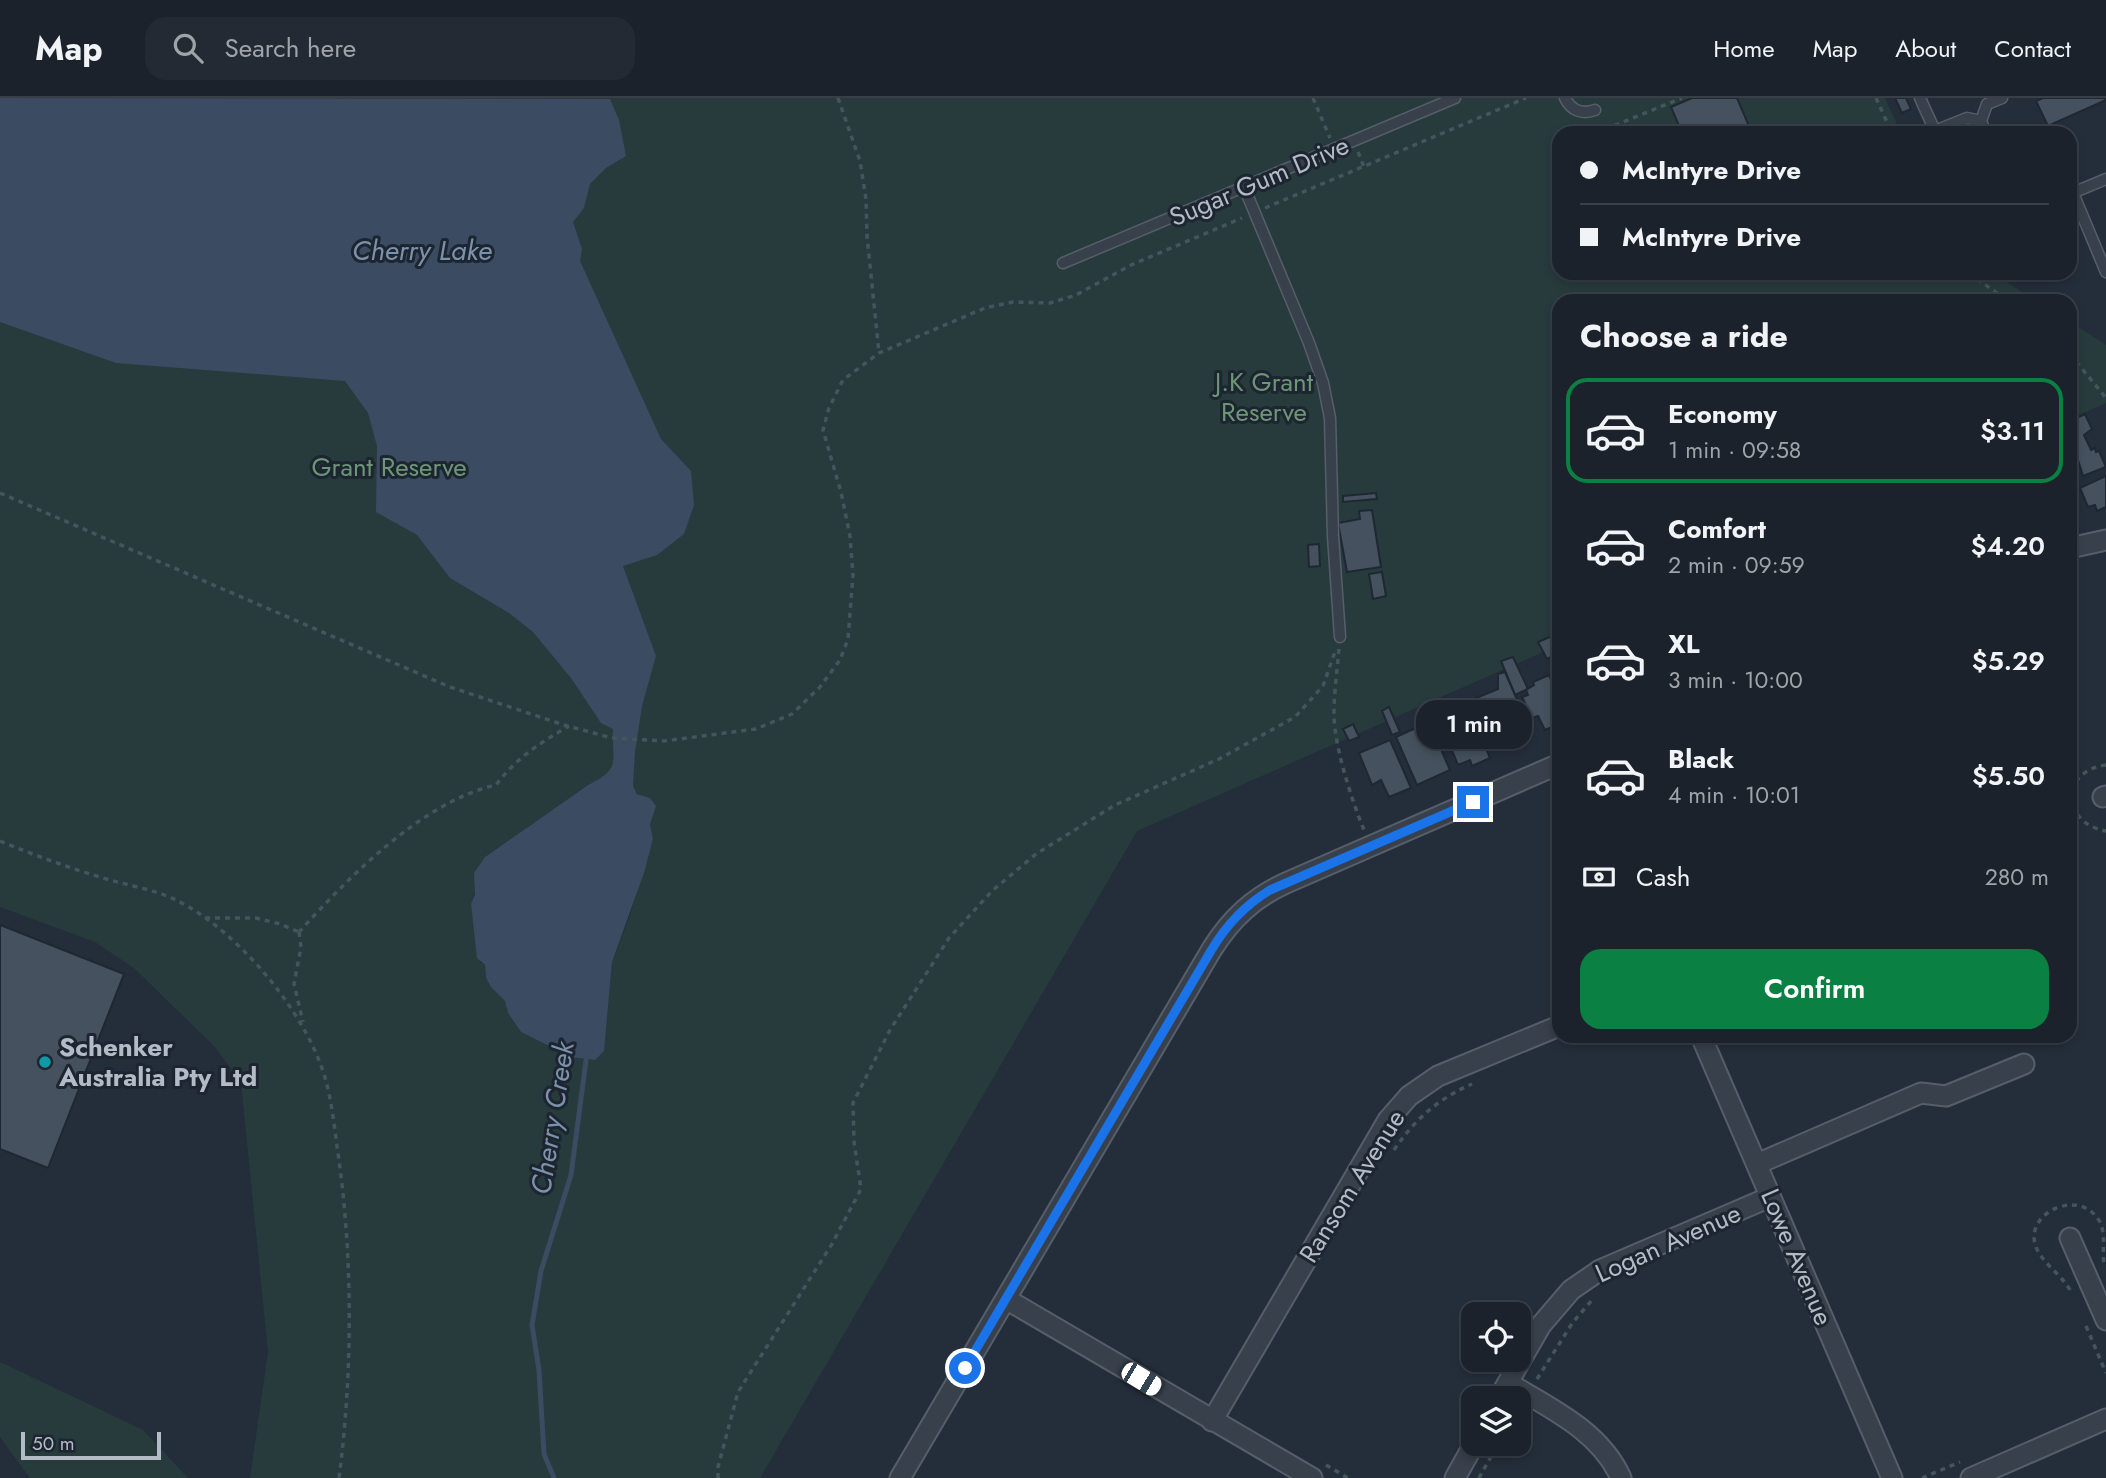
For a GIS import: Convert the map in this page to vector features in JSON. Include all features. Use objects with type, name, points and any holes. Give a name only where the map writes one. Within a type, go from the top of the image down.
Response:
[{"type":"street","points":[[2077,546],[2106,540]]},
{"type":"street","points":[[900,1478],[1223,932],[1244,909],[1270,890],[1552,767]]},
{"type":"street","name":"Ransom Avenue","points":[[1212,1421],[1388,1120],[1409,1096],[1438,1076],[1552,1038]]},
{"type":"street","name":"Lowe Avenue","points":[[1704,1043],[1892,1478]]},
{"type":"street","points":[[1757,1164],[1921,1093],[1946,1096],[2024,1064]]},
{"type":"street","name":"Logan Avenue","points":[[1505,1386],[1541,1325],[1571,1290],[1600,1270],[1770,1197]]},
{"type":"street","points":[[2070,1238],[2106,1320]]},
{"type":"street","points":[[1006,1299],[1312,1478]]},
{"type":"street","points":[[1531,1397],[1586,1432],[1614,1461],[1621,1478]]},
{"type":"street","points":[[1971,1478],[2106,1419]]},
{"type":"street","points":[[1455,1478],[1467,1456]]},
{"type":"lane","name":"Sugar Gum Drive","points":[[1063,264],[1455,98]]},
{"type":"lane","points":[[1565,98],[1576,110],[1595,110]]},
{"type":"lane","points":[[1920,98],[1933,126]]},
{"type":"lane","points":[[1983,126],[1981,121],[1987,104],[1996,99]]},
{"type":"lane","points":[[1947,126],[1966,118],[1981,121]]},
{"type":"lane","points":[[2077,191],[2106,178]]},
{"type":"lane","points":[[1244,187],[1323,383],[1330,418],[1333,536],[1340,637]]},
{"type":"lane","points":[[2077,205],[2106,272]]},
{"type":"path","points":[[838,98],[860,161],[866,199],[867,236],[879,353]]},
{"type":"path","points":[[1313,98],[1335,149]]},
{"type":"path","points":[[0,493],[450,687],[569,726],[612,738],[664,741],[756,729],[792,715],[820,687],[840,660],[848,639],[853,575],[850,536],[841,492],[822,430],[843,380],[879,353],[985,308],[1013,302],[1050,303],[1076,295],[1131,265],[1526,98]]},
{"type":"path","points":[[1613,126],[1682,98]]},
{"type":"path","points":[[1876,98],[1889,126]]},
{"type":"path","points":[[1979,280],[1998,294]]},
{"type":"path","points":[[2077,363],[2106,398]]},
{"type":"path","points":[[1340,637],[1335,730],[1356,808],[1371,845]]},
{"type":"path","points":[[718,1478],[718,1467],[738,1392],[832,1244],[861,1189],[854,1142],[853,1103],[890,1030],[948,938],[992,891],[1036,854],[1115,805],[1219,759],[1295,717],[1323,686],[1340,637]]},
{"type":"path","points":[[299,932],[347,880],[390,843],[472,790],[496,785],[510,766],[527,752],[569,726]]},
{"type":"path","points":[[0,841],[59,864],[175,900],[233,938],[276,987],[304,1027],[319,1060],[330,1096],[344,1189],[348,1336],[347,1385],[339,1478]]},
{"type":"path","points":[[203,918],[256,918],[299,932]]},
{"type":"path","points":[[299,932],[301,947],[294,984],[304,1027]]},
{"type":"path","points":[[1391,1154],[1420,1116],[1457,1091],[1482,1080]]},
{"type":"path","points":[[1531,1386],[1573,1322],[1593,1299],[1602,1294]]},
{"type":"path","points":[[1479,1478],[1492,1456]]},
{"type":"green space","points":[[0,98],[1885,98],[1898,126],[1552,126],[1552,280],[2003,280],[2025,294],[1552,294],[1552,648],[1137,831],[760,1478],[250,1478],[268,1352],[241,1082],[215,1047],[134,968],[95,942],[0,907]],"holes":[[[603,778],[633,786],[637,794],[650,798],[653,839],[630,915],[612,962],[609,994],[571,1057],[521,1032],[508,1013],[505,1001],[491,987],[486,978],[485,965],[480,962],[471,905],[485,857],[588,785]]]},
{"type":"green space","points":[[2077,326],[2106,345],[2106,403],[2077,416]]},
{"type":"green space","points":[[0,1362],[143,1430],[188,1478],[30,1478],[0,1437]]},
{"type":"water","name":"Cherry Lake","points":[[0,98],[610,99],[619,120],[626,156],[606,168],[590,184],[584,208],[573,222],[582,249],[580,261],[661,439],[691,471],[694,505],[684,534],[657,555],[623,566],[656,656],[642,706],[633,786],[637,794],[650,798],[656,806],[650,824],[653,839],[644,873],[612,962],[604,1051],[595,1060],[571,1057],[521,1032],[508,1013],[505,1001],[486,978],[485,965],[477,958],[471,904],[475,894],[474,873],[485,857],[611,768],[613,729],[601,723],[571,678],[533,632],[509,613],[450,578],[417,535],[376,512],[377,446],[368,413],[345,381],[116,363],[0,322]]},
{"type":"building","points":[[1692,98],[1737,98],[1749,126],[1679,126],[1671,107]]},
{"type":"building","points":[[1895,98],[1906,98],[1911,109],[1902,113]]},
{"type":"building","points":[[2043,98],[2106,100],[2048,126],[2036,101]]},
{"type":"building","points":[[2085,414],[2092,429],[2084,435],[2091,450],[2095,448],[2096,452],[2099,451],[2106,467],[2083,476],[2077,460],[2077,418]]},
{"type":"building","points":[[2106,476],[2106,507],[2097,511],[2095,505],[2088,507],[2080,488]]},
{"type":"building","points":[[1376,493],[1377,499],[1343,502],[1343,496]]},
{"type":"building","points":[[1372,510],[1381,567],[1347,572],[1338,523],[1360,519],[1359,511]]},
{"type":"building","points":[[1319,544],[1320,566],[1309,567],[1308,545]]},
{"type":"building","points":[[1382,572],[1386,596],[1373,599],[1369,574]]},
{"type":"building","points":[[1552,636],[1552,656],[1547,659],[1538,642]]},
{"type":"building","points":[[1513,657],[1528,689],[1515,695],[1501,661]]},
{"type":"building","points":[[1505,672],[1521,709],[1513,712],[1518,724],[1510,728],[1516,742],[1499,750],[1495,740],[1489,742],[1472,702],[1498,689],[1498,674]]},
{"type":"building","points":[[1549,675],[1552,682],[1552,727],[1545,730],[1538,716],[1532,718],[1522,697],[1528,695],[1526,690],[1534,685],[1533,682]]},
{"type":"building","points":[[1466,700],[1490,758],[1472,766],[1470,760],[1458,765],[1435,709],[1450,703],[1451,707]]},
{"type":"building","points":[[1389,707],[1400,732],[1392,735],[1382,711]]},
{"type":"building","points":[[1429,722],[1450,770],[1417,785],[1396,737]]},
{"type":"building","points":[[1353,724],[1359,737],[1349,741],[1343,729]]},
{"type":"building","points":[[1390,740],[1411,788],[1389,797],[1381,780],[1372,785],[1359,753]]},
{"type":"building","name":"Schenker Australia Pty Ltd","points":[[0,925],[124,974],[48,1168],[0,1149]]},
{"type":"waterway","name":"Cherry Creek","points":[[554,1478],[544,1454],[539,1370],[532,1325],[541,1271],[571,1175],[587,1053]]},
{"type":"place","name":"Schenker Australia Pty Ltd","points":[[45,1062]]},
{"type":"route","points":[[965,1368],[1212,949],[1233,920],[1270,890],[1473,802]]},
{"type":"park label","name":"J.K Grant Reserve","points":[[1264,397]]},
{"type":"park label","name":"Grant Reserve","points":[[389,467]]}]
